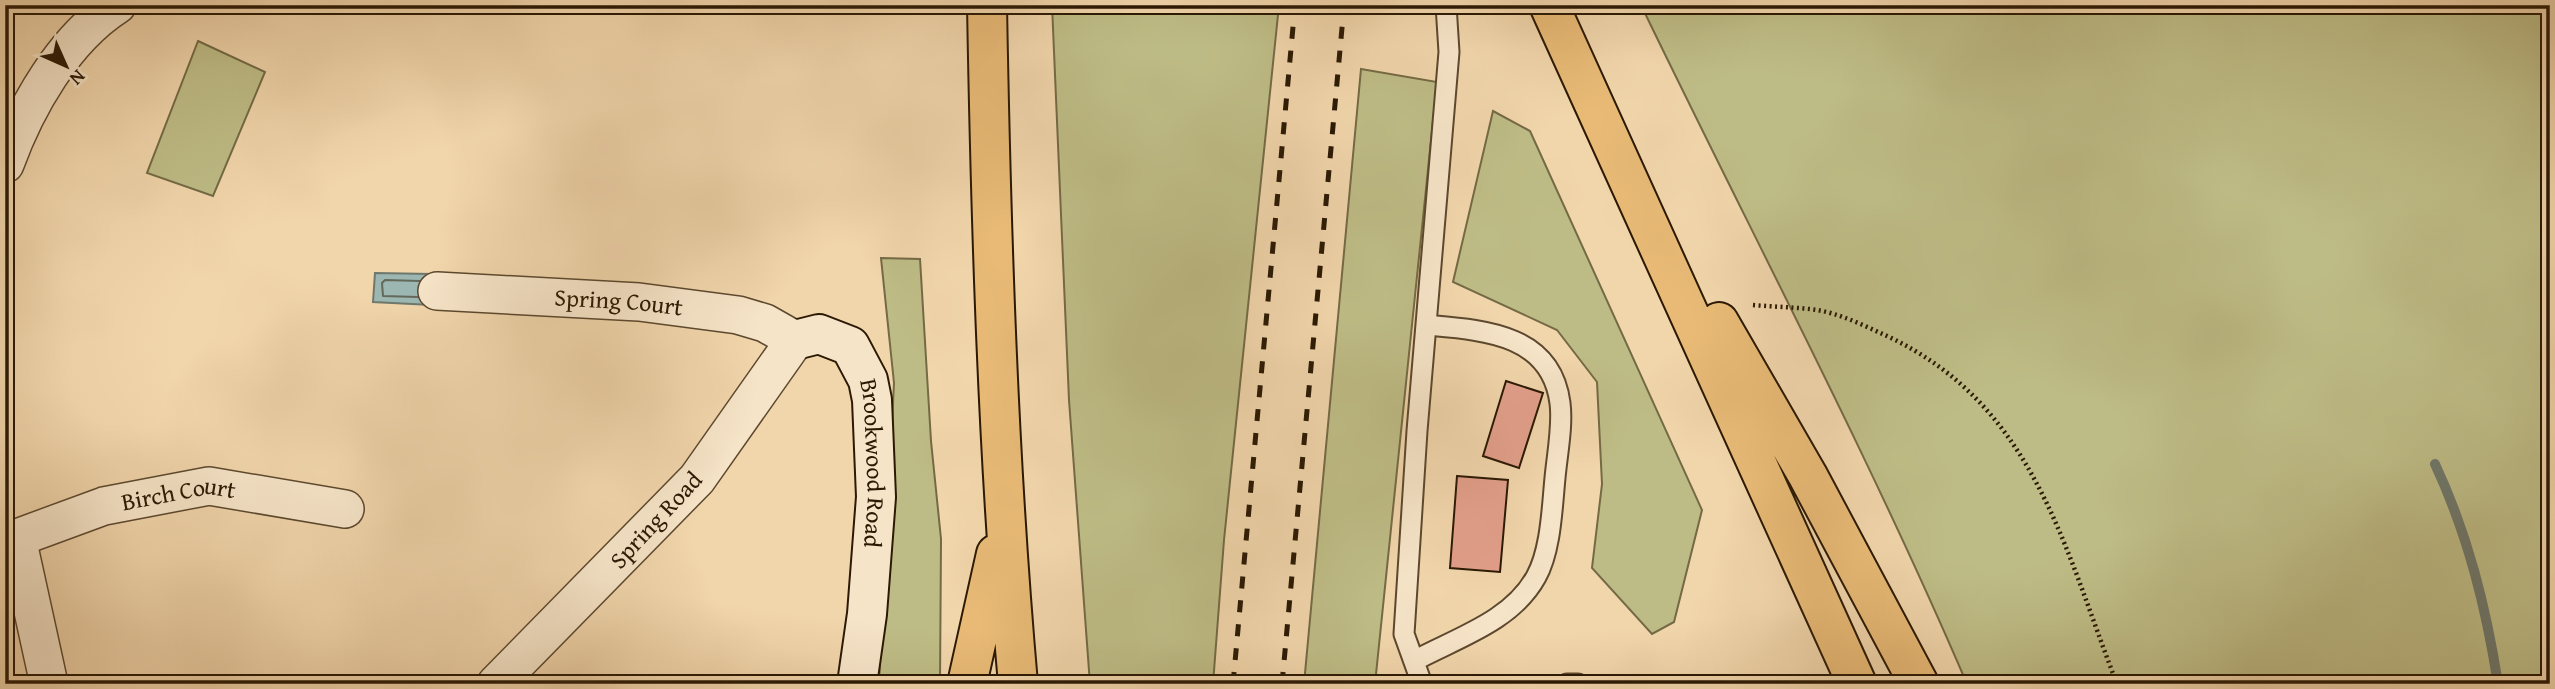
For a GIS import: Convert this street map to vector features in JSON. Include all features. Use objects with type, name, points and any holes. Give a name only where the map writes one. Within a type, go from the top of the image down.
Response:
[{"type":"highway","points":[[987,5],[992,266],[1004,521],[1018,684]]},
{"type":"highway","points":[[1549,5],[1857,684]]},
{"type":"highway","points":[[1592,98],[1808,476],[1919,684]]},
{"type":"highway","points":[[967,684],[1004,521]]},
{"type":"street","points":[[5,164],[20,121],[55,66],[103,14],[117,5]]},
{"type":"street","name":"Spring Court","points":[[436,291],[639,302],[738,315],[765,323],[795,340]]},
{"type":"street","name":"Brookwood Road","points":[[795,340],[818,334],[850,346],[869,380],[876,497],[867,614],[857,684]]},
{"type":"street","name":"Spring Road","points":[[496,684],[697,479],[795,340]]},
{"type":"street","name":"Birch Court","points":[[49,684],[17,538],[104,506],[209,486],[345,509]]},
{"type":"lane","points":[[1422,684],[1404,634],[1449,52],[1446,5]]},
{"type":"lane","points":[[1414,662],[1487,625],[1515,603],[1536,577],[1552,511],[1560,403],[1545,362],[1516,340],[1468,329],[1426,326]]},
{"type":"lane","points":[[1567,684],[1578,684]]},
{"type":"path","points":[[1707,301],[1832,314],[1908,346],[1955,377],[1995,416],[2024,457],[2045,500],[2117,684]]},
{"type":"shaded area","points":[[1052,5],[1279,5],[1224,540],[1213,684],[1090,684],[1069,400]]},
{"type":"shaded area","points":[[1641,5],[2550,5],[2550,684],[1967,684],[1890,512]]},
{"type":"shaded area","points":[[198,41],[265,72],[213,196],[147,173]]},
{"type":"shaded area","points":[[1361,69],[1437,82],[1375,684],[1304,684]]},
{"type":"shaded area","points":[[1493,111],[1530,131],[1702,510],[1674,622],[1652,634],[1592,568],[1602,484],[1597,382],[1557,330],[1453,282]]},
{"type":"shaded area","points":[[881,258],[920,259],[931,441],[941,539],[940,684],[879,684],[894,383]]},
{"type":"water","points":[[375,273],[432,274],[431,305],[373,302]]},
{"type":"building","points":[[1506,381],[1543,393],[1519,468],[1483,456]]},
{"type":"building","points":[[1457,476],[1508,480],[1500,572],[1450,568]]},
{"type":"waterway","points":[[2435,464],[2457,517],[2474,572],[2488,627],[2498,684]]},
{"type":"railway","points":[[1233,684],[1295,5]]},
{"type":"railway","points":[[1282,684],[1344,6]]}]
